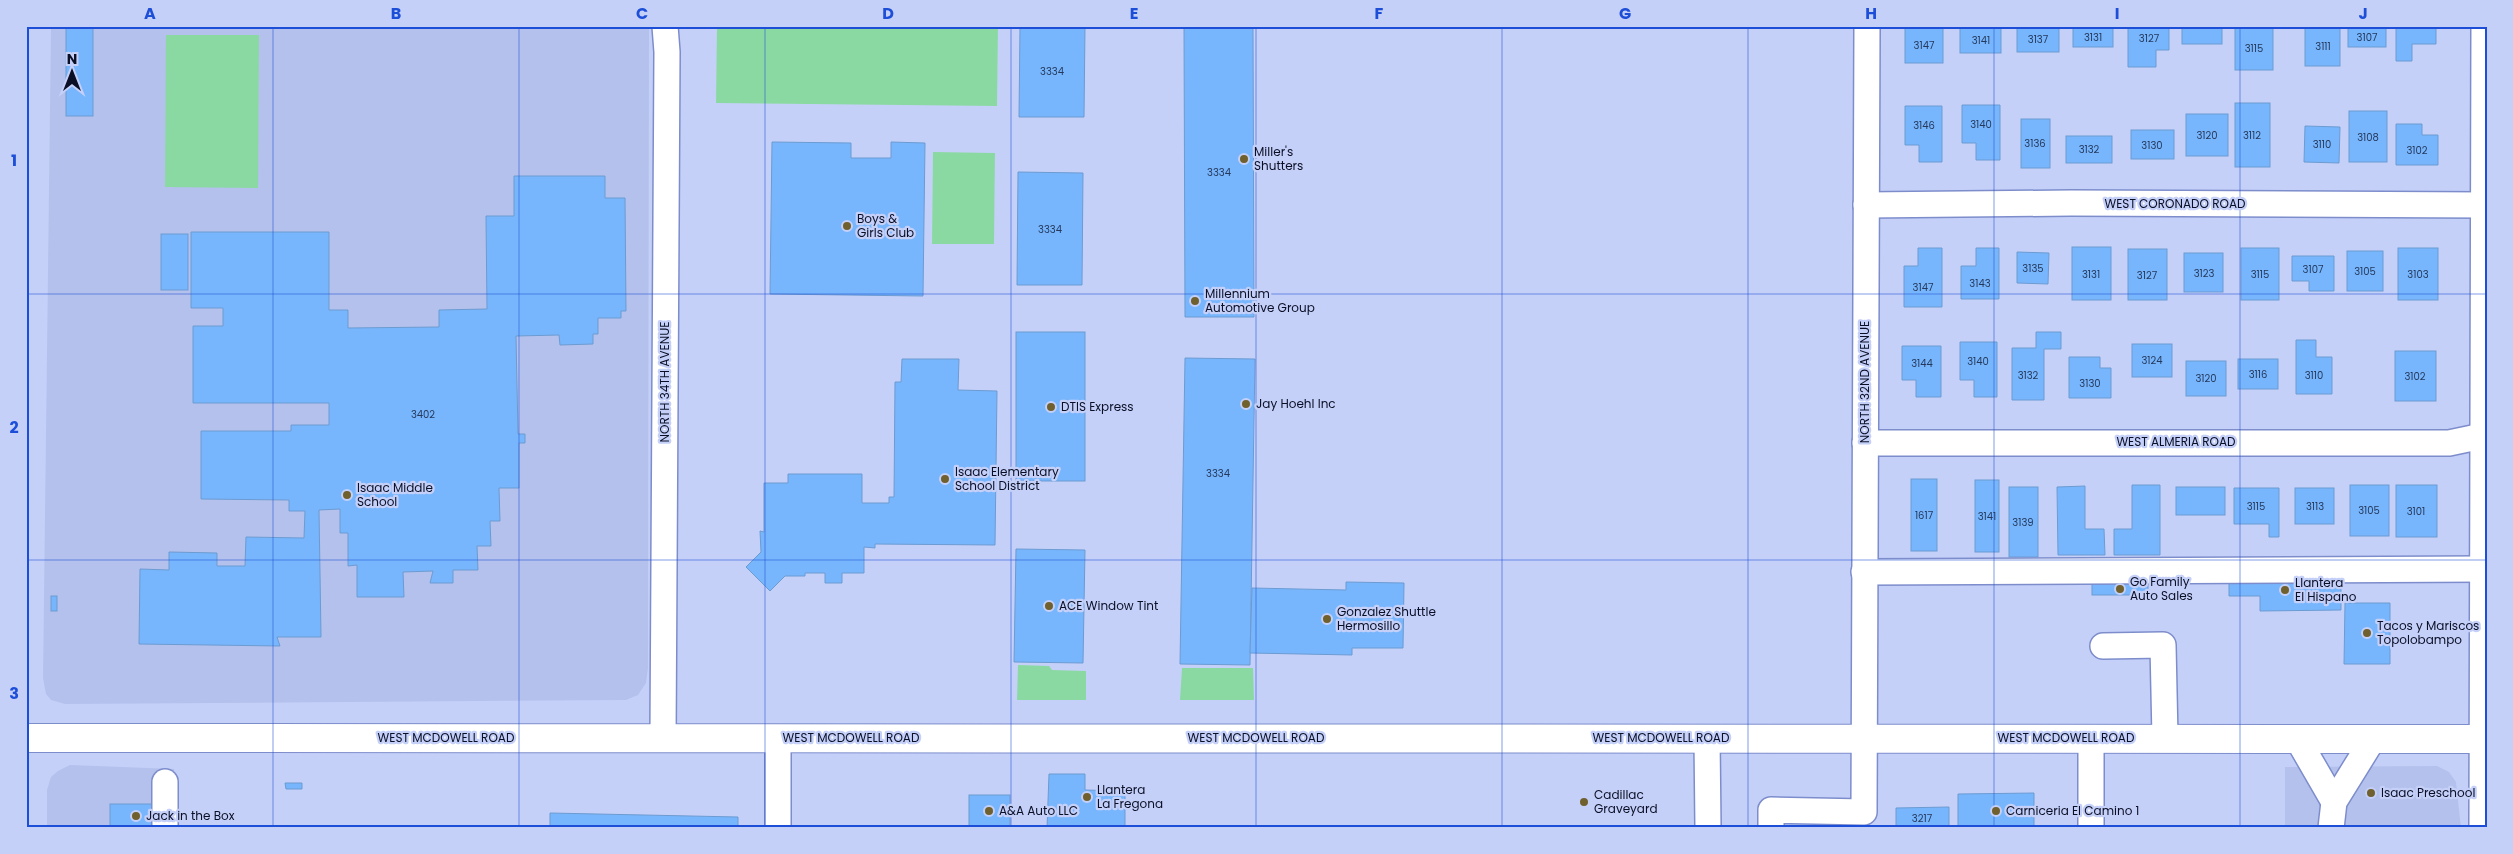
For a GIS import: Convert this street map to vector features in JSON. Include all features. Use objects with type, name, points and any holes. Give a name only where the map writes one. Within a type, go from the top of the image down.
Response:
[{"type":"main road","name":"WEST MCDOWELL ROAD","points":[[26,738],[2485,739]]},
{"type":"street","name":"NORTH 34TH AVENUE","points":[[663,738],[667,52],[665,26]]},
{"type":"street","name":"NORTH 32ND AVENUE","points":[[1864,820],[1867,26]]},
{"type":"street","points":[[2482,828],[2485,739],[2483,570],[2484,26]]},
{"type":"street","name":"WEST CORONADO ROAD","points":[[1866,205],[2071,203],[2484,205]]},
{"type":"street","name":"WEST ALMERIA ROAD","points":[[1865,443],[2449,443],[2484,435]]},
{"type":"street","points":[[1864,572],[2483,570]]},
{"type":"street","points":[[2103,646],[2163,645],[2165,738]]},
{"type":"street","points":[[778,738],[778,828]]},
{"type":"street","points":[[1707,738],[1708,828]]},
{"type":"street","points":[[2091,738],[2091,828]]},
{"type":"street","points":[[2297,738],[2334,802]]},
{"type":"street","points":[[2331,828],[2334,802],[2373,739]]},
{"type":"street","points":[[165,782],[165,828]]},
{"type":"street","points":[[1771,828],[1771,810],[1864,820]]},
{"type":"shaded area","name":"Isaac Middle School","points":[[51,26],[649,26],[648,668],[646,683],[638,695],[626,700],[65,704],[51,700],[46,694],[43,678]]},
{"type":"shaded area","points":[[70,765],[174,769],[174,828],[47,828],[47,790],[51,777]]},
{"type":"shaded area","name":"Isaac Preschool","points":[[2437,766],[2449,772],[2456,782],[2461,828],[2285,828],[2285,767]]},
{"type":"green space","points":[[717,26],[998,26],[997,106],[716,103]]},
{"type":"green space","points":[[166,35],[259,35],[258,188],[165,187]]},
{"type":"green space","points":[[933,152],[995,153],[994,244],[932,244]]},
{"type":"green space","points":[[1018,665],[1049,666],[1052,670],[1086,671],[1086,700],[1017,700]]},
{"type":"green space","points":[[1182,668],[1253,668],[1254,700],[1180,700]]},
{"type":"building","points":[[66,26],[93,26],[93,116],[66,116]]},
{"type":"building","points":[[1020,26],[1085,26],[1084,117],[1019,117]]},
{"type":"building","points":[[1184,26],[1253,26],[1254,317],[1185,317]]},
{"type":"building","points":[[1905,26],[1943,26],[1943,63],[1905,63]]},
{"type":"building","points":[[1960,26],[2001,26],[2001,53],[1960,53]]},
{"type":"building","points":[[2017,26],[2059,26],[2059,52],[2017,52]]},
{"type":"building","points":[[2073,26],[2113,26],[2113,47],[2073,47]]},
{"type":"building","points":[[2128,26],[2169,26],[2169,50],[2156,50],[2156,67],[2128,67]]},
{"type":"building","points":[[2182,26],[2222,26],[2222,44],[2182,44]]},
{"type":"building","points":[[2235,26],[2273,26],[2273,70],[2235,70]]},
{"type":"building","points":[[2305,26],[2340,26],[2340,66],[2305,66]]},
{"type":"building","points":[[2348,26],[2386,26],[2386,47],[2348,47]]},
{"type":"building","points":[[2396,26],[2436,26],[2436,44],[2412,44],[2412,61],[2396,61]]},
{"type":"building","points":[[2235,103],[2270,103],[2270,167],[2235,167]]},
{"type":"building","points":[[1962,105],[2000,105],[2000,160],[1976,160],[1976,143],[1962,143]]},
{"type":"building","points":[[1905,106],[1942,106],[1942,162],[1919,162],[1919,145],[1905,145]]},
{"type":"building","points":[[2349,111],[2387,111],[2387,162],[2349,162]]},
{"type":"building","points":[[2186,114],[2228,114],[2228,156],[2186,156]]},
{"type":"building","points":[[2021,119],[2050,119],[2050,168],[2021,168]]},
{"type":"building","points":[[2396,124],[2422,124],[2422,135],[2438,135],[2438,165],[2396,165]]},
{"type":"building","points":[[2305,126],[2340,127],[2339,163],[2304,162]]},
{"type":"building","points":[[2131,130],[2174,130],[2174,159],[2131,159]]},
{"type":"building","points":[[2066,136],[2112,136],[2112,163],[2066,163]]},
{"type":"building","name":"Boys & Girls Club","points":[[772,142],[851,143],[851,158],[891,158],[891,142],[925,143],[923,296],[770,294]]},
{"type":"building","points":[[1018,172],[1083,173],[1082,285],[1017,285]]},
{"type":"building","points":[[514,176],[605,176],[605,198],[625,198],[626,311],[621,311],[621,318],[598,318],[598,334],[593,334],[593,344],[560,345],[559,335],[516,336],[518,434],[525,434],[525,443],[519,443],[519,488],[499,488],[500,521],[490,521],[491,546],[477,546],[478,570],[453,570],[453,583],[430,583],[433,571],[403,572],[404,597],[357,597],[357,565],[348,566],[348,533],[340,533],[340,509],[319,510],[321,637],[277,637],[280,646],[139,644],[140,569],[169,570],[169,552],[217,553],[217,566],[245,566],[246,537],[304,538],[305,511],[289,511],[289,500],[201,499],[201,431],[291,431],[291,425],[329,425],[329,403],[193,403],[193,326],[223,326],[223,308],[191,308],[191,232],[329,232],[329,310],[348,310],[348,328],[439,327],[439,310],[487,309],[486,216],[514,216]]},
{"type":"building","points":[[161,234],[188,234],[188,290],[161,290]]},
{"type":"building","points":[[2072,247],[2111,247],[2111,300],[2072,300]]},
{"type":"building","points":[[1918,248],[1942,248],[1942,307],[1904,307],[1904,266],[1918,266]]},
{"type":"building","points":[[1976,248],[1999,248],[1999,299],[1961,299],[1961,266],[1976,266]]},
{"type":"building","points":[[2241,248],[2279,248],[2279,300],[2241,300]]},
{"type":"building","points":[[2398,248],[2438,248],[2438,300],[2398,300]]},
{"type":"building","points":[[2128,249],[2167,249],[2167,300],[2128,300]]},
{"type":"building","points":[[2347,251],[2383,251],[2383,291],[2347,291]]},
{"type":"building","points":[[2017,252],[2049,253],[2048,284],[2017,283]]},
{"type":"building","points":[[2184,253],[2223,253],[2223,292],[2184,292]]},
{"type":"building","points":[[2292,256],[2334,256],[2334,291],[2309,291],[2309,281],[2292,281]]},
{"type":"building","name":"DTIS Express","points":[[1016,332],[1085,332],[1085,481],[1016,481]]},
{"type":"building","points":[[2036,332],[2061,332],[2061,349],[2044,349],[2044,400],[2012,400],[2012,348],[2036,348]]},
{"type":"building","points":[[2296,340],[2316,340],[2316,357],[2332,357],[2332,394],[2296,394]]},
{"type":"building","points":[[1960,342],[1997,342],[1997,397],[1974,397],[1974,380],[1960,380]]},
{"type":"building","points":[[2132,344],[2172,344],[2172,377],[2132,377]]},
{"type":"building","points":[[1902,346],[1941,346],[1941,397],[1916,397],[1916,380],[1902,380]]},
{"type":"building","points":[[2395,351],[2436,351],[2436,401],[2395,401]]},
{"type":"building","points":[[2069,357],[2100,357],[2100,368],[2111,368],[2111,398],[2069,398]]},
{"type":"building","points":[[1185,358],[1255,359],[1250,665],[1180,664]]},
{"type":"building","name":"Isaac Elementary School District","points":[[902,359],[959,359],[958,390],[997,391],[995,545],[875,544],[875,548],[864,547],[864,573],[842,573],[842,583],[825,583],[825,573],[805,573],[805,576],[785,576],[770,591],[746,567],[761,552],[760,531],[764,532],[764,483],[788,483],[788,474],[862,474],[862,503],[889,503],[889,497],[894,497],[895,382],[901,382]]},
{"type":"building","points":[[2238,359],[2278,359],[2278,389],[2238,389]]},
{"type":"building","points":[[2186,361],[2226,361],[2226,396],[2186,396]]},
{"type":"building","points":[[1911,479],[1937,479],[1937,551],[1911,551]]},
{"type":"building","points":[[1975,480],[1999,480],[1999,552],[1975,552]]},
{"type":"building","points":[[2132,485],[2160,485],[2160,555],[2114,555],[2114,529],[2132,529]]},
{"type":"building","points":[[2350,485],[2389,485],[2389,536],[2350,536]]},
{"type":"building","points":[[2396,485],[2437,485],[2437,537],[2396,537]]},
{"type":"building","points":[[2085,486],[2085,529],[2104,529],[2105,555],[2058,555],[2057,487]]},
{"type":"building","points":[[2009,487],[2038,487],[2038,557],[2009,557]]},
{"type":"building","points":[[2176,487],[2225,487],[2225,515],[2176,515]]},
{"type":"building","points":[[2234,488],[2279,488],[2279,537],[2269,537],[2269,524],[2234,524]]},
{"type":"building","points":[[2295,488],[2334,488],[2334,524],[2295,524]]},
{"type":"building","name":"ACE Window Tint","points":[[1016,549],[1085,550],[1083,663],[1014,662]]},
{"type":"building","name":"Llantera El Hispano","points":[[2229,579],[2317,580],[2317,583],[2341,584],[2341,610],[2260,611],[2260,596],[2229,596]]},
{"type":"building","name":"Gonzalez Shuttle Hermosillo","points":[[1346,582],[1404,583],[1403,648],[1352,648],[1352,655],[1250,653],[1252,588],[1346,590]]},
{"type":"building","name":"Go Family Auto Sales","points":[[2092,583],[2148,583],[2148,595],[2092,595]]},
{"type":"building","points":[[51,596],[57,596],[57,611],[51,611]]},
{"type":"building","name":"Tacos y Mariscos Topolobampo","points":[[2345,603],[2390,603],[2390,664],[2344,664]]},
{"type":"building","name":"Llantera La Fregona","points":[[1049,774],[1085,774],[1085,790],[1125,791],[1125,828],[1047,828]]},
{"type":"building","points":[[285,783],[302,783],[302,789],[286,789]]},
{"type":"building","name":"Carniceria El Camino 1","points":[[2034,793],[2034,828],[1958,828],[1958,794]]},
{"type":"building","name":"A&A Auto LLC","points":[[969,795],[1010,795],[1010,828],[969,828]]},
{"type":"building","name":"Jack in the Box","points":[[110,804],[162,804],[162,828],[110,828]]},
{"type":"building","points":[[1949,807],[1949,828],[1896,828],[1896,808]]},
{"type":"building","points":[[550,813],[738,817],[738,828],[550,828]]},
{"type":"place","name":"Miller's Shutters","points":[[1244,159]]},
{"type":"place","name":"Boys & Girls Club","points":[[847,226]]},
{"type":"place","name":"Millennium Automotive Group","points":[[1195,301]]},
{"type":"place","name":"Jay Hoehl Inc","points":[[1246,404]]},
{"type":"place","name":"DTIS Express","points":[[1051,407]]},
{"type":"place","name":"Isaac Elementary School District","points":[[945,479]]},
{"type":"place","name":"Isaac Middle School","points":[[347,495]]},
{"type":"place","name":"Go Family Auto Sales","points":[[2120,589]]},
{"type":"place","name":"Llantera El Hispano","points":[[2285,590]]},
{"type":"place","name":"ACE Window Tint","points":[[1049,606]]},
{"type":"place","name":"Gonzalez Shuttle Hermosillo","points":[[1327,619]]},
{"type":"place","name":"Tacos y Mariscos Topolobampo","points":[[2367,633]]},
{"type":"place","name":"Isaac Preschool","points":[[2371,793]]},
{"type":"place","name":"Llantera La Fregona","points":[[1087,797]]},
{"type":"place","name":"Cadillac Graveyard","points":[[1584,802]]},
{"type":"place","name":"A&A Auto LLC","points":[[989,811]]},
{"type":"place","name":"Carniceria El Camino 1","points":[[1996,811]]},
{"type":"place","name":"Jack in the Box","points":[[136,816]]}]
